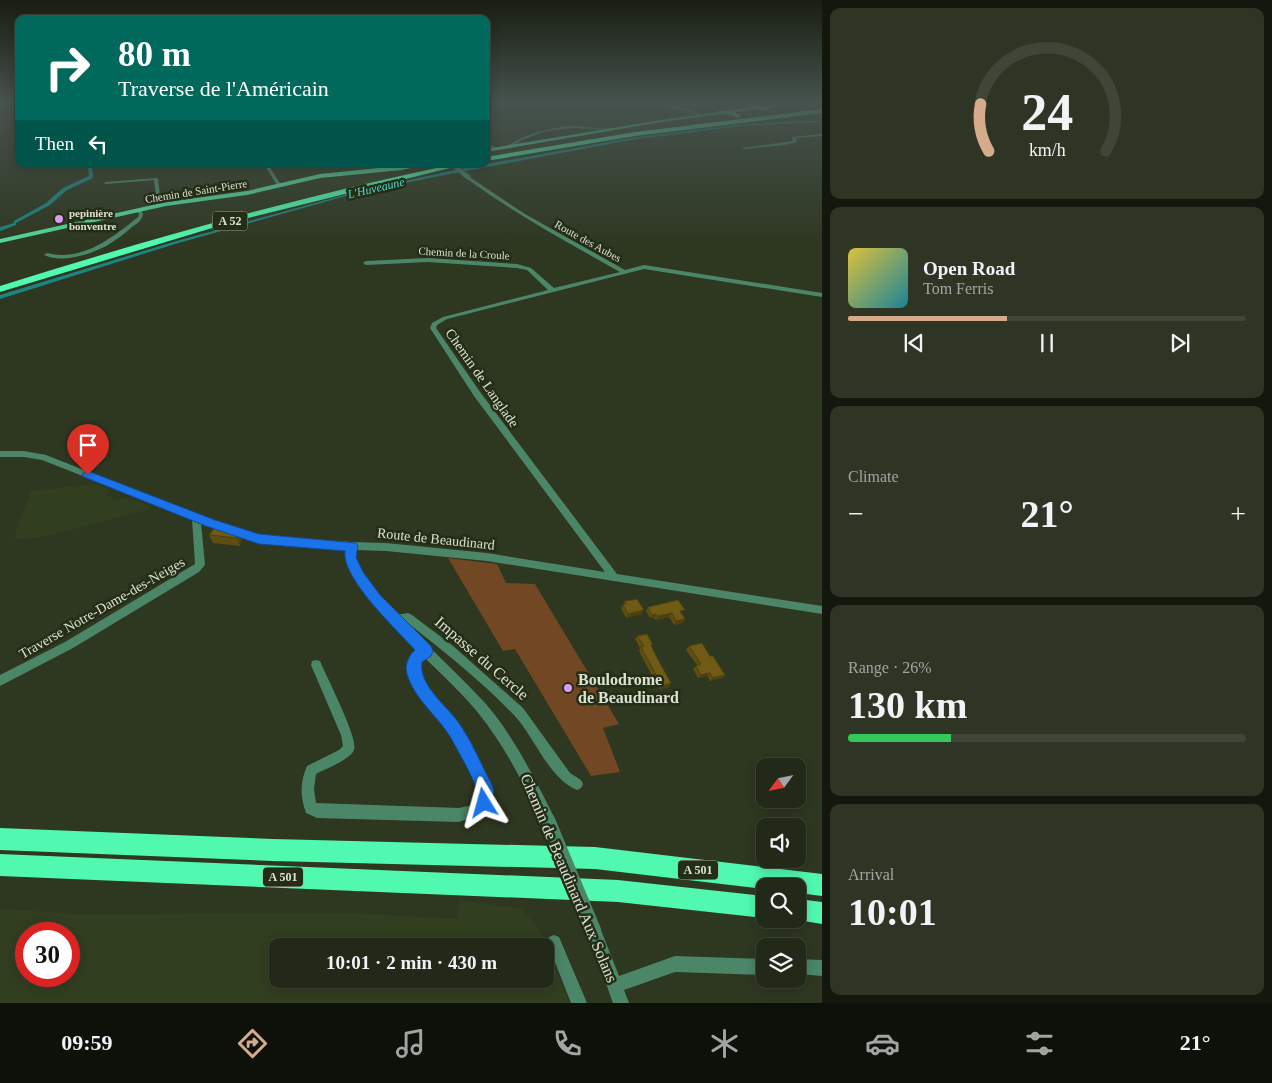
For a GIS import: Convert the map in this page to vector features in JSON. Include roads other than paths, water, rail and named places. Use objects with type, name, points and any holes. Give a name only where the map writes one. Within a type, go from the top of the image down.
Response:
[{"type":"highway","points":[[490,157],[533,150]]},
{"type":"highway","points":[[490,157],[537,150]]},
{"type":"highway","name":"A 52","points":[[0,284],[164,235],[277,204],[434,167]]},
{"type":"highway","name":"A 52","points":[[0,289],[167,238],[282,206],[450,167]]},
{"type":"highway","name":"A 501","points":[[0,839],[273,850],[595,858],[822,885]]},
{"type":"highway","name":"A 501","points":[[0,865],[618,891],[756,906]]},
{"type":"highway","points":[[806,911],[822,913]]},
{"type":"main road","name":"Chemin de Saint-Pierre","points":[[0,241],[138,210],[247,193],[328,175],[406,167]]},
{"type":"street","points":[[268,167],[280,186]]},
{"type":"street","name":"Route des Aubes","points":[[456,167],[516,212],[623,271],[652,267],[822,295]]},
{"type":"street","points":[[106,183],[156,179],[159,206]]},
{"type":"street","points":[[47,255],[52,257],[64,256],[108,243],[140,218],[141,214],[138,210]]},
{"type":"street","name":"Chemin de la Croule","points":[[366,263],[428,260],[517,266],[529,269],[552,290]]},
{"type":"street","name":"Chemin de Langlade","points":[[615,578],[477,394],[433,328],[434,324],[444,318],[623,271]]},
{"type":"street","name":"Route de Beaudinard","points":[[0,454],[24,454],[43,457],[235,532],[259,539],[386,547],[487,557],[822,610]]},
{"type":"street","name":"Traverse Notre-Dame-des-Neiges","points":[[0,681],[69,645],[196,569],[200,565],[196,517]]},
{"type":"street","name":"Chemin de Beaudinard Aux Solans","points":[[352,546],[350,557],[359,575],[376,599],[394,620],[482,709],[502,736],[527,776],[548,820],[594,930],[621,1003]]},
{"type":"street","name":"Impasse du Cercle","points":[[394,620],[408,618],[413,621],[501,694],[519,712],[566,777],[577,784]]},
{"type":"street","points":[[316,664],[347,735],[350,748],[343,754],[311,770],[308,776],[308,802],[311,808],[317,811],[459,815],[479,809],[484,803],[486,791],[456,732],[421,688],[413,672],[416,658],[426,651]]},
{"type":"street","points":[[554,942],[578,1003]]},
{"type":"street","points":[[615,984],[675,964],[756,967]]},
{"type":"street","points":[[806,968],[822,968]]},
{"type":"water","points":[[565,150],[579,150],[490,167],[490,163]]},
{"type":"water","name":"L'Huveaune","points":[[470,167],[487,167],[346,196],[175,244],[0,299],[0,295],[173,242],[344,195]]},
{"type":"waterway","points":[[16,222],[48,204],[65,189],[91,177],[90,167]]},
{"type":"waterway","points":[[0,229],[14,224]]},
{"type":"place","name":"pepinière bonventre","points":[[59,219]]},
{"type":"place","name":"Boulodrome de Beaudinard","points":[[568,688]]}]
